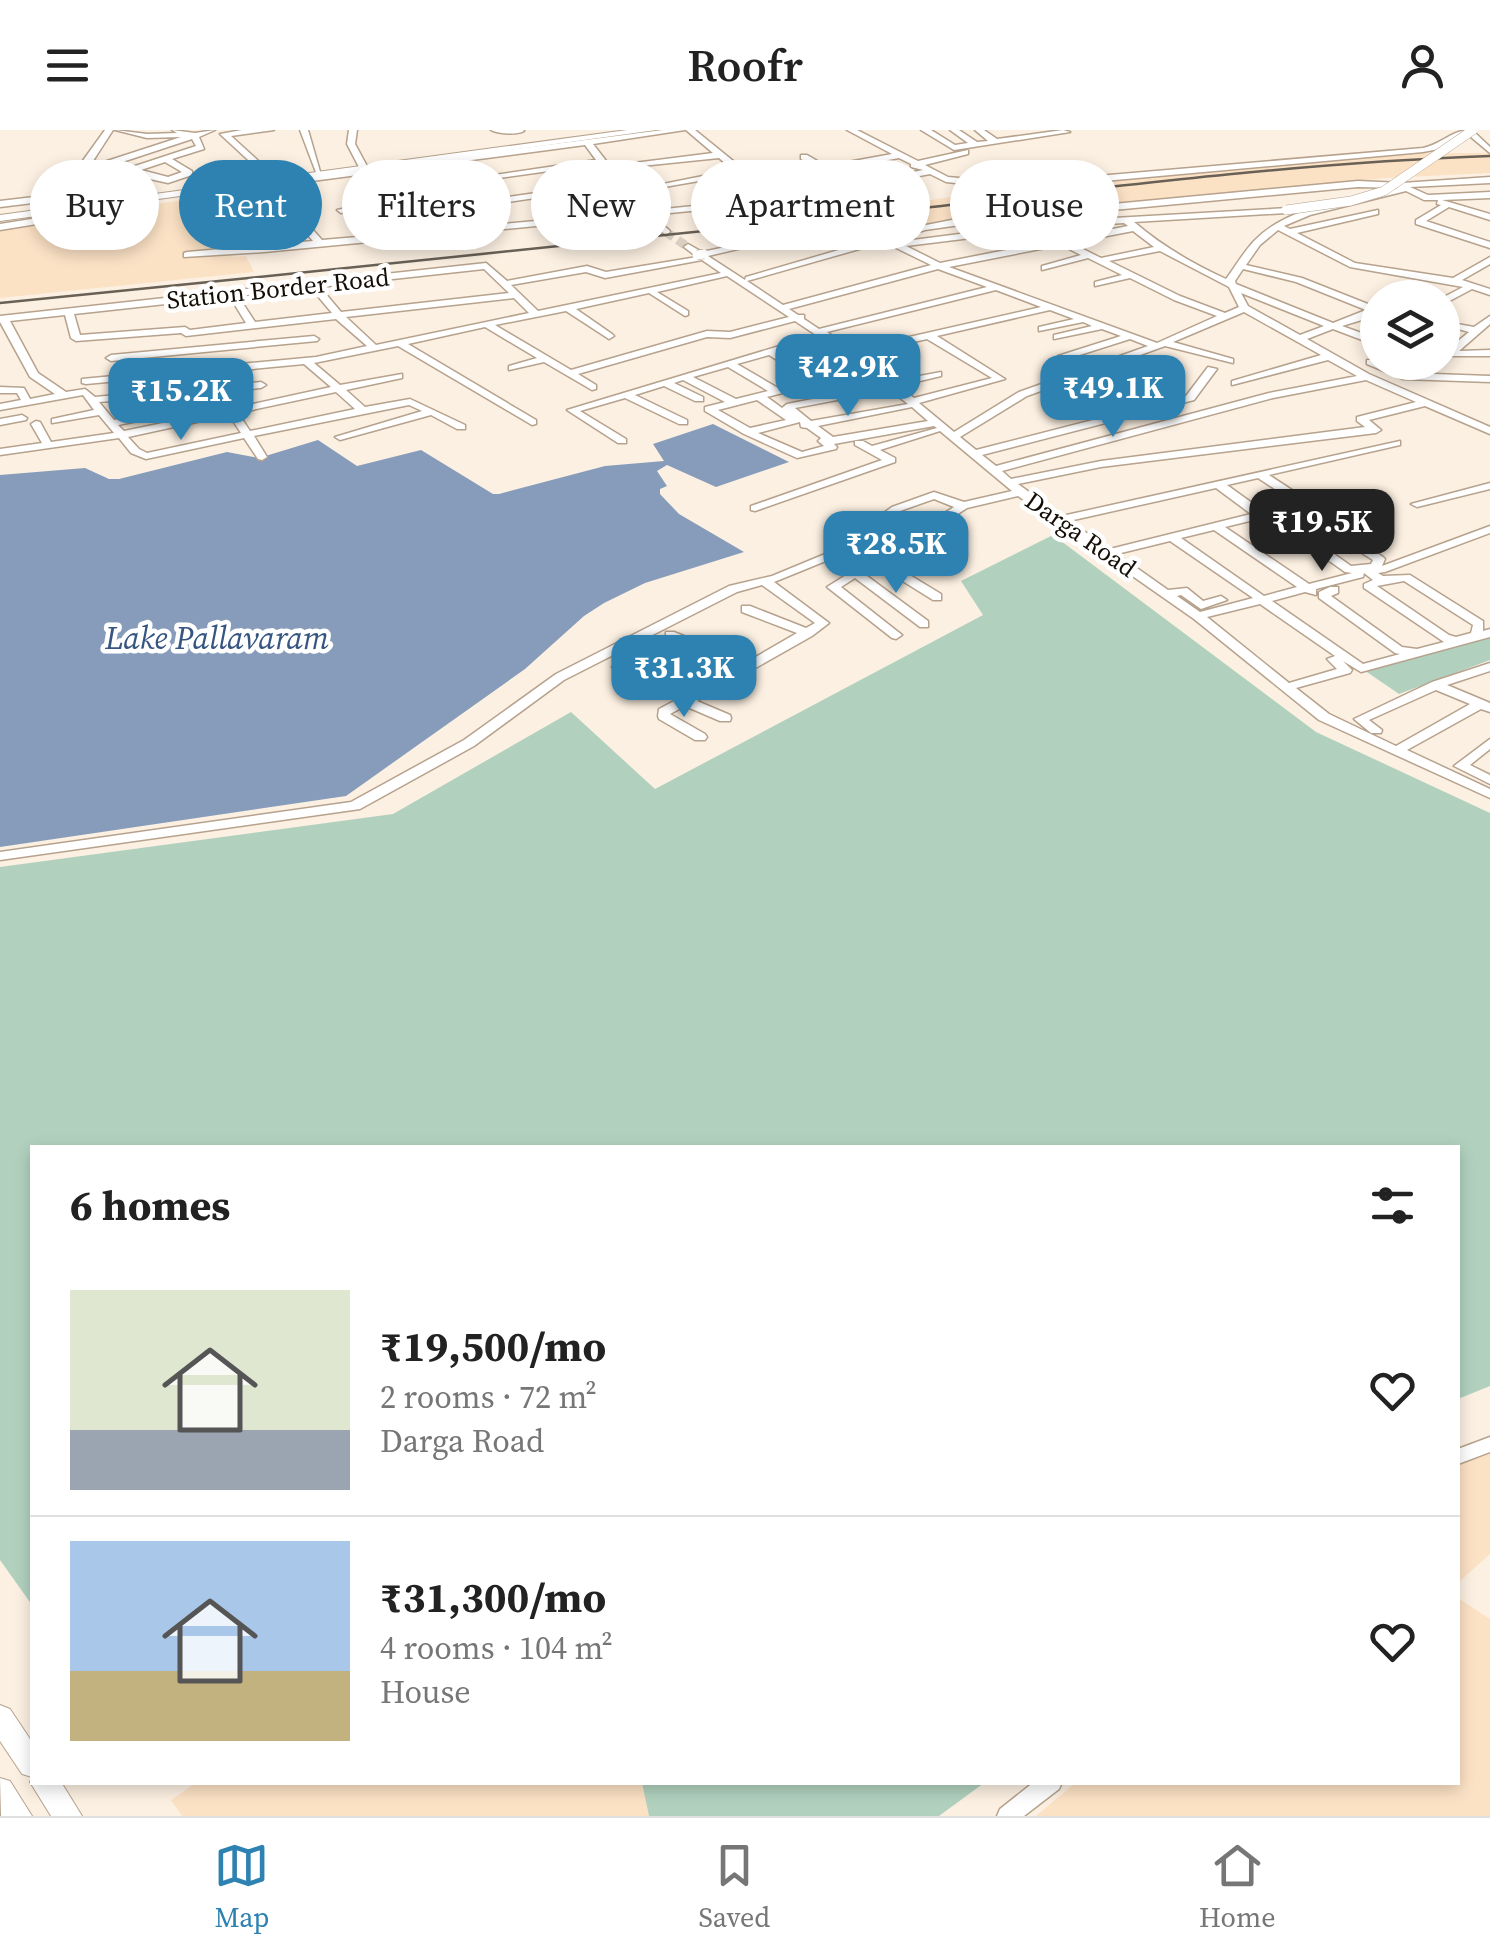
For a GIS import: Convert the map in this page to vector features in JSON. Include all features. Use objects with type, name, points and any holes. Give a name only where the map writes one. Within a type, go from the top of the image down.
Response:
[{"type":"main road","points":[[432,160],[642,130]]},
{"type":"main road","points":[[432,160],[652,130]]},
{"type":"main road","points":[[0,216],[30,209]]},
{"type":"main road","points":[[0,216],[30,212]]},
{"type":"main road","points":[[0,216],[30,214]]},
{"type":"main road","points":[[0,1717],[30,1762]]},
{"type":"main road","points":[[46,1785],[67,1816]]},
{"type":"main road","points":[[0,1790],[18,1816]]},
{"type":"street","points":[[88,160],[109,130]]},
{"type":"street","points":[[120,130],[147,136],[194,135]]},
{"type":"street","points":[[159,163],[200,148],[194,135],[176,130]]},
{"type":"street","points":[[119,160],[212,130]]},
{"type":"street","points":[[249,160],[224,134],[270,130]]},
{"type":"street","points":[[304,130],[314,160]]},
{"type":"street","points":[[353,130],[351,144],[360,160]]},
{"type":"street","points":[[495,130],[520,131]]},
{"type":"street","points":[[408,160],[619,130]]},
{"type":"street","points":[[322,177],[681,130]]},
{"type":"street","points":[[690,130],[726,160]]},
{"type":"street","points":[[851,130],[905,160]]},
{"type":"street","points":[[925,130],[952,148],[980,146]]},
{"type":"street","points":[[954,130],[980,146]]},
{"type":"street","points":[[979,130],[994,142]]},
{"type":"street","points":[[1007,130],[1018,137]]},
{"type":"street","points":[[1468,130],[1490,151]]},
{"type":"street","points":[[930,173],[966,183],[1015,186],[1423,150],[1441,146],[1468,130]]},
{"type":"street","points":[[1119,220],[1286,210],[1351,202],[1384,191],[1468,130]]},
{"type":"street","points":[[930,160],[994,142],[1066,132]]},
{"type":"street","points":[[588,143],[599,160]]},
{"type":"street","points":[[671,160],[719,155]]},
{"type":"street","points":[[876,160],[897,156]]},
{"type":"street","points":[[804,157],[809,160]]},
{"type":"street","points":[[159,180],[189,173],[166,159]]},
{"type":"street","points":[[1119,206],[1358,184],[1403,187],[1490,180]]},
{"type":"street","points":[[1119,228],[1307,212],[1354,204],[1403,187],[1490,218]]},
{"type":"street","points":[[1427,198],[1490,195]]},
{"type":"street","points":[[1448,205],[1419,222],[1490,245]]},
{"type":"street","points":[[0,216],[30,208]]},
{"type":"street","points":[[1285,229],[1307,212]]},
{"type":"street","points":[[1230,282],[1259,240],[1285,229],[1376,212]]},
{"type":"street","points":[[0,216],[30,214]]},
{"type":"street","points":[[1119,222],[1130,225],[1160,248],[1230,282],[1360,336]]},
{"type":"street","points":[[1285,229],[1353,265],[1449,280]]},
{"type":"street","points":[[1102,260],[1160,248]]},
{"type":"street","points":[[187,255],[242,250]]},
{"type":"street","points":[[605,275],[710,250]]},
{"type":"street","points":[[749,279],[847,250]]},
{"type":"street","points":[[906,250],[939,266],[1131,336],[1230,361]]},
{"type":"street","points":[[784,307],[939,266],[1026,250]]},
{"type":"street","points":[[1079,250],[1224,316]]},
{"type":"street","points":[[696,253],[749,279],[772,293],[772,299],[754,294],[696,253]]},
{"type":"street","name":"Darga Road","points":[[696,253],[857,356],[1015,488],[1202,620],[1324,717],[1401,747],[1490,794]]},
{"type":"street","points":[[1045,268],[1090,255]]},
{"type":"street","points":[[1456,280],[1490,260]]},
{"type":"street","name":"Station Border Road","points":[[2,319],[486,266],[537,314]]},
{"type":"street","points":[[1240,266],[1299,280],[1360,306]]},
{"type":"street","points":[[503,284],[587,269],[605,275],[632,297]]},
{"type":"street","points":[[1471,269],[1490,274]]},
{"type":"street","points":[[316,369],[488,325],[653,293],[723,275]]},
{"type":"street","points":[[1098,284],[1132,275]]},
{"type":"street","points":[[1230,282],[1244,308],[1360,373]]},
{"type":"street","points":[[1460,282],[1490,292]]},
{"type":"street","points":[[314,284],[340,317],[374,348]]},
{"type":"street","points":[[1460,292],[1472,286]]},
{"type":"street","points":[[622,441],[571,412],[824,333],[997,287]]},
{"type":"street","points":[[232,293],[252,327]]},
{"type":"street","points":[[653,293],[684,313]]},
{"type":"street","points":[[69,311],[76,338],[252,327],[516,295]]},
{"type":"street","points":[[176,299],[192,350],[262,456]]},
{"type":"street","points":[[804,372],[928,335],[1051,306]]},
{"type":"street","points":[[755,508],[891,460],[865,446],[941,427],[1244,308]]},
{"type":"street","points":[[570,309],[609,336]]},
{"type":"street","points":[[1299,339],[1360,317]]},
{"type":"street","points":[[569,374],[707,334],[730,335],[801,318]]},
{"type":"street","points":[[2,319],[34,374],[63,395]]},
{"type":"street","points":[[1042,329],[1084,319]]},
{"type":"street","points":[[1460,342],[1490,319]]},
{"type":"street","points":[[488,325],[592,386]]},
{"type":"street","points":[[1056,337],[1102,326]]},
{"type":"street","points":[[1460,327],[1474,330]]},
{"type":"street","points":[[748,432],[910,404],[1000,379],[928,335]]},
{"type":"street","points":[[1061,358],[1131,336]]},
{"type":"street","points":[[111,358],[314,340]]},
{"type":"street","points":[[86,382],[405,346],[532,422]]},
{"type":"street","points":[[771,352],[817,381],[709,409],[801,456],[832,447],[786,407],[937,374]]},
{"type":"street","points":[[1460,354],[1490,353]]},
{"type":"street","points":[[1236,382],[1330,356]]},
{"type":"street","points":[[513,368],[545,359]]},
{"type":"street","points":[[306,360],[363,410]]},
{"type":"street","points":[[730,364],[777,392]]},
{"type":"street","points":[[1347,366],[1360,364]]},
{"type":"street","points":[[975,454],[1190,398],[1198,394],[1212,369]]},
{"type":"street","points":[[112,423],[339,389],[398,376]]},
{"type":"street","points":[[684,377],[734,402]]},
{"type":"street","points":[[994,470],[1072,453],[1186,416],[1282,391],[1360,378]]},
{"type":"street","points":[[1460,378],[1490,379]]},
{"type":"street","points":[[1374,380],[1490,430]]},
{"type":"street","points":[[664,383],[698,398]]},
{"type":"street","points":[[93,400],[261,385]]},
{"type":"street","points":[[0,390],[20,390],[28,402]]},
{"type":"street","points":[[0,407],[86,392],[134,451],[146,456],[410,402],[461,427]]},
{"type":"street","points":[[627,395],[683,422]]},
{"type":"street","points":[[760,397],[825,439],[838,441],[941,427]]},
{"type":"street","points":[[1060,520],[1396,444],[1361,419],[1424,403]]},
{"type":"street","points":[[0,452],[121,435],[228,406]]},
{"type":"street","points":[[56,421],[102,411]]},
{"type":"street","points":[[340,437],[432,412]]},
{"type":"street","points":[[0,422],[22,418]]},
{"type":"street","points":[[36,424],[48,446]]},
{"type":"street","points":[[896,635],[832,588],[963,506],[1100,464],[1375,429]]},
{"type":"street","points":[[1262,474],[1490,621]]},
{"type":"street","points":[[1218,484],[1450,644]]},
{"type":"street","points":[[1416,504],[1490,486]]},
{"type":"street","points":[[0,856],[355,806],[469,742],[560,677],[652,627],[734,589],[834,554],[896,509],[927,496],[939,496],[963,506]]},
{"type":"street","points":[[1108,553],[1260,514]]},
{"type":"street","points":[[1216,526],[1406,656]]},
{"type":"street","points":[[1202,620],[1307,588],[1330,587],[1356,588],[1431,645],[1407,652],[1399,650],[1323,595],[1330,587],[1350,578],[1399,565],[1469,534],[1490,529]]},
{"type":"street","points":[[925,530],[960,548]]},
{"type":"street","points":[[1372,574],[1348,570],[1303,537],[1337,532],[1379,559],[1372,574],[1368,586],[1445,638],[1456,640],[1476,635],[1479,630],[1478,624],[1406,577],[1372,574]]},
{"type":"street","points":[[1172,537],[1361,668],[1490,633]]},
{"type":"street","points":[[900,545],[941,569]]},
{"type":"street","points":[[1128,566],[1138,563],[1131,555],[1172,548],[1236,595],[1204,605],[1183,591],[1166,594]]},
{"type":"street","points":[[877,560],[937,597]]},
{"type":"street","points":[[856,573],[924,624]]},
{"type":"street","points":[[700,737],[664,716],[664,712],[823,624],[822,619],[763,580]]},
{"type":"street","points":[[746,609],[808,633]]},
{"type":"street","points":[[1202,620],[1261,610],[1346,667],[1287,688]]},
{"type":"street","points":[[670,634],[746,666]]},
{"type":"street","points":[[618,667],[725,718]]},
{"type":"street","points":[[1485,706],[1401,747],[1359,721],[1436,685],[1490,667]]},
{"type":"street","points":[[1436,685],[1485,706]]},
{"type":"street","points":[[1490,742],[1461,766],[1490,780]]},
{"type":"street","points":[[1460,1456],[1490,1444]]},
{"type":"street","points":[[1008,1816],[1047,1785]]},
{"type":"shaded area","points":[[1401,153],[1490,153],[1490,173],[1386,178],[1119,203],[1119,179]]},
{"type":"shaded area","points":[[950,197],[950,220],[930,225],[930,200]]},
{"type":"shaded area","points":[[179,201],[179,250],[227,250],[232,257],[246,256],[254,272],[0,298],[0,227],[30,223],[30,250],[159,250],[159,204]]},
{"type":"shaded area","points":[[1490,1447],[1490,1554],[1460,1581],[1460,1460]]},
{"type":"shaded area","points":[[1460,1599],[1490,1619],[1490,1816],[1036,1816],[1073,1785],[1460,1785]]},
{"type":"shaded area","points":[[193,1785],[643,1785],[649,1816],[182,1816],[171,1800]]},
{"type":"green space","points":[[1053,535],[1316,732],[1490,813],[1490,1386],[1460,1398],[1460,1145],[30,1145],[30,1602],[0,1560],[0,867],[393,814],[571,712],[655,789],[983,615],[961,581]]},
{"type":"green space","points":[[1490,634],[1490,660],[1399,694],[1361,668]]},
{"type":"green space","points":[[643,1785],[981,1785],[939,1816],[649,1816]]},
{"type":"water","name":"Lake Pallavaram","points":[[713,424],[789,462],[716,487],[667,465],[657,471],[667,486],[660,489],[660,494],[679,514],[744,552],[645,583],[604,603],[525,669],[346,796],[0,847],[0,475],[85,468],[109,479],[119,479],[227,452],[259,458],[318,440],[357,466],[421,450],[499,494],[605,466],[664,461],[653,444]]},
{"type":"tunnel","points":[[671,235],[688,247]]},
{"type":"railway","points":[[0,303],[666,236],[1189,178],[1490,156]]}]
